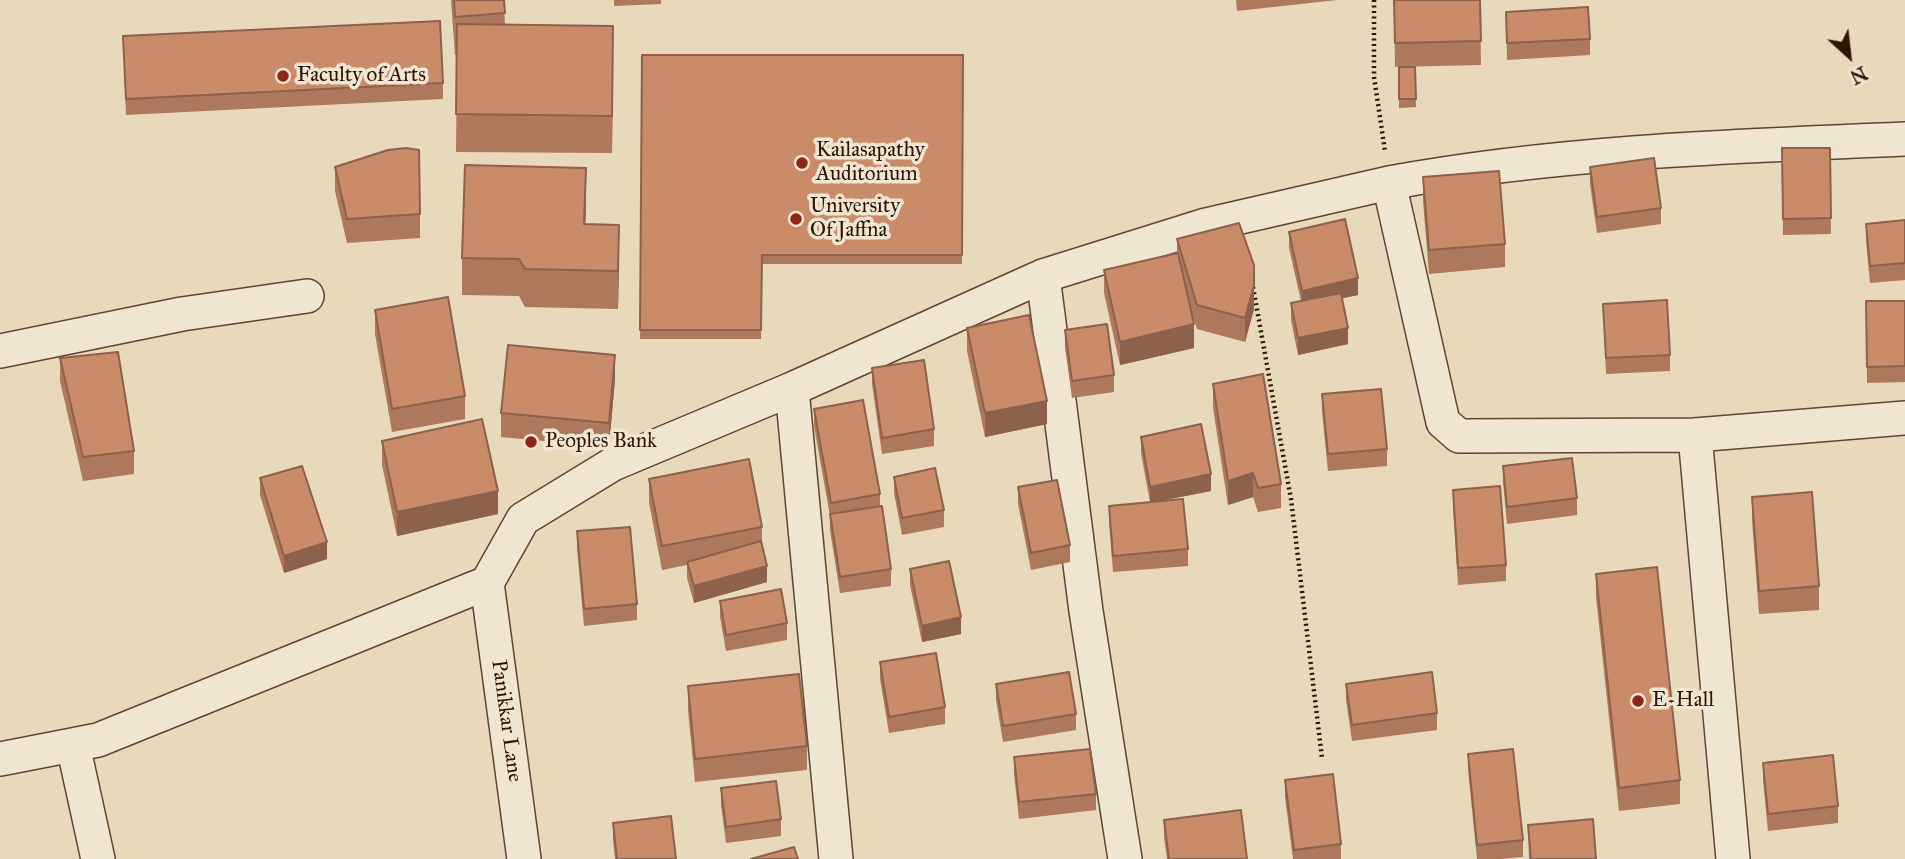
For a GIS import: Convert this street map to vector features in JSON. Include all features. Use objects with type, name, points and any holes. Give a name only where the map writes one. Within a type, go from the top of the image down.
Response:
[{"type":"street","points":[[0,759],[98,740],[487,583],[523,519],[613,464],[792,389],[1043,276],[1206,225],[1389,183],[1457,171],[1728,147],[1905,139]]},
{"type":"street","points":[[1389,183],[1443,422],[1459,436],[1695,435],[1905,418]]},
{"type":"street","points":[[1043,276],[1086,611],[1125,859]]},
{"type":"street","points":[[0,351],[182,314],[307,296]]},
{"type":"street","points":[[792,389],[836,859]]},
{"type":"street","points":[[1695,435],[1733,859]]},
{"type":"street","name":"Panikkar Lane","points":[[487,583],[524,859]]},
{"type":"street","points":[[72,745],[98,859]]},
{"type":"path","points":[[1374,0],[1374,77],[1389,183]]},
{"type":"path","points":[[1253,284],[1291,499],[1322,758]]},
{"type":"building","points":[[454,0],[504,0],[505,13],[455,17]]},
{"type":"building","points":[[1394,0],[1480,0],[1481,41],[1395,43]]},
{"type":"building","points":[[1588,7],[1590,39],[1507,43],[1506,12]]},
{"type":"building","name":"Faculty of Arts","points":[[440,21],[443,83],[126,99],[123,36]]},
{"type":"building","points":[[457,24],[613,26],[612,116],[456,114]]},
{"type":"building","name":"Kailasapathy Auditorium","points":[[642,55],[963,55],[962,255],[762,255],[761,330],[640,330]]},
{"type":"building","points":[[1399,67],[1415,67],[1416,99],[1399,99]]},
{"type":"building","points":[[1782,148],[1830,148],[1831,218],[1783,219]]},
{"type":"building","points":[[388,150],[419,150],[420,214],[347,219],[335,167]]},
{"type":"building","points":[[1654,158],[1661,208],[1597,217],[1590,167]]},
{"type":"building","points":[[465,165],[586,168],[584,224],[619,225],[618,271],[525,269],[519,259],[462,258]]},
{"type":"building","points":[[1499,171],[1505,244],[1429,250],[1423,177]]},
{"type":"building","points":[[1345,219],[1358,278],[1302,291],[1289,232]]},
{"type":"building","points":[[1905,220],[1905,263],[1870,266],[1866,224]]},
{"type":"building","points":[[1239,223],[1254,265],[1254,285],[1245,318],[1197,305],[1177,239]]},
{"type":"building","points":[[1178,253],[1194,324],[1120,342],[1104,270]]},
{"type":"building","points":[[1341,293],[1348,328],[1298,338],[1291,303]]},
{"type":"building","points":[[448,297],[465,396],[392,409],[375,310]]},
{"type":"building","points":[[1667,300],[1670,355],[1606,358],[1603,304]]},
{"type":"building","points":[[1866,301],[1905,301],[1905,366],[1867,367]]},
{"type":"building","points":[[1029,315],[1047,401],[985,413],[967,328]]},
{"type":"building","points":[[1107,324],[1114,375],[1072,381],[1065,330]]},
{"type":"building","points":[[508,345],[615,355],[609,423],[501,413]]},
{"type":"building","points":[[118,352],[134,451],[83,457],[60,358]]},
{"type":"building","points":[[924,360],[934,429],[882,438],[872,368]]},
{"type":"building","points":[[1263,374],[1281,484],[1258,488],[1253,473],[1228,481],[1213,384]]},
{"type":"building","points":[[1381,389],[1387,449],[1328,454],[1322,394]]},
{"type":"building","points":[[863,400],[880,494],[831,503],[814,409]]},
{"type":"building","points":[[482,419],[498,491],[397,512],[382,441]]},
{"type":"building","points":[[1201,424],[1211,474],[1150,487],[1141,437]]},
{"type":"building","points":[[1572,458],[1577,498],[1507,507],[1503,466]]},
{"type":"building","points":[[749,459],[762,527],[662,546],[649,479]]},
{"type":"building","points":[[302,466],[327,542],[284,556],[260,478]]},
{"type":"building","points":[[935,468],[944,510],[902,518],[894,477]]},
{"type":"building","points":[[1057,480],[1070,545],[1031,553],[1018,487]]},
{"type":"building","points":[[1500,486],[1506,565],[1458,568],[1453,490]]},
{"type":"building","points":[[1812,492],[1819,586],[1759,591],[1752,497]]},
{"type":"building","points":[[1183,499],[1188,549],[1113,556],[1109,506]]},
{"type":"building","points":[[882,506],[891,569],[840,577],[830,514]]},
{"type":"building","points":[[630,527],[637,604],[584,609],[577,531]]},
{"type":"building","points":[[761,541],[767,566],[694,586],[687,562]]},
{"type":"building","points":[[949,561],[961,617],[922,626],[910,569]]},
{"type":"building","name":"E-Hall","points":[[1657,567],[1680,780],[1619,788],[1596,574]]},
{"type":"building","points":[[781,589],[787,623],[726,635],[720,601]]},
{"type":"building","points":[[936,653],[945,707],[889,717],[880,662]]},
{"type":"building","points":[[1069,672],[1076,714],[1003,726],[996,684]]},
{"type":"building","points":[[1432,672],[1437,713],[1352,725],[1346,684]]},
{"type":"building","points":[[799,674],[807,746],[695,759],[688,686]]},
{"type":"building","points":[[1090,749],[1096,794],[1019,802],[1014,757]]},
{"type":"building","points":[[1513,749],[1523,840],[1477,845],[1468,754]]},
{"type":"building","points":[[1833,755],[1838,806],[1768,814],[1763,763]]},
{"type":"building","points":[[1333,774],[1341,844],[1294,850],[1285,780]]},
{"type":"building","points":[[776,781],[781,819],[726,827],[721,788]]},
{"type":"building","points":[[1241,810],[1247,859],[1169,859],[1164,820]]},
{"type":"building","points":[[671,816],[676,859],[617,859],[613,823]]},
{"type":"building","points":[[1593,819],[1596,859],[1531,859],[1528,825]]},
{"type":"building","points":[[794,847],[798,859],[751,859]]},
{"type":"place","name":"Faculty of Arts","points":[[283,76]]},
{"type":"place","name":"Kailasapathy Auditorium","points":[[802,163]]},
{"type":"place","name":"University Of Jaffna","points":[[796,219]]},
{"type":"place","name":"Peoples Bank","points":[[531,442]]},
{"type":"place","name":"E-Hall","points":[[1638,701]]}]
